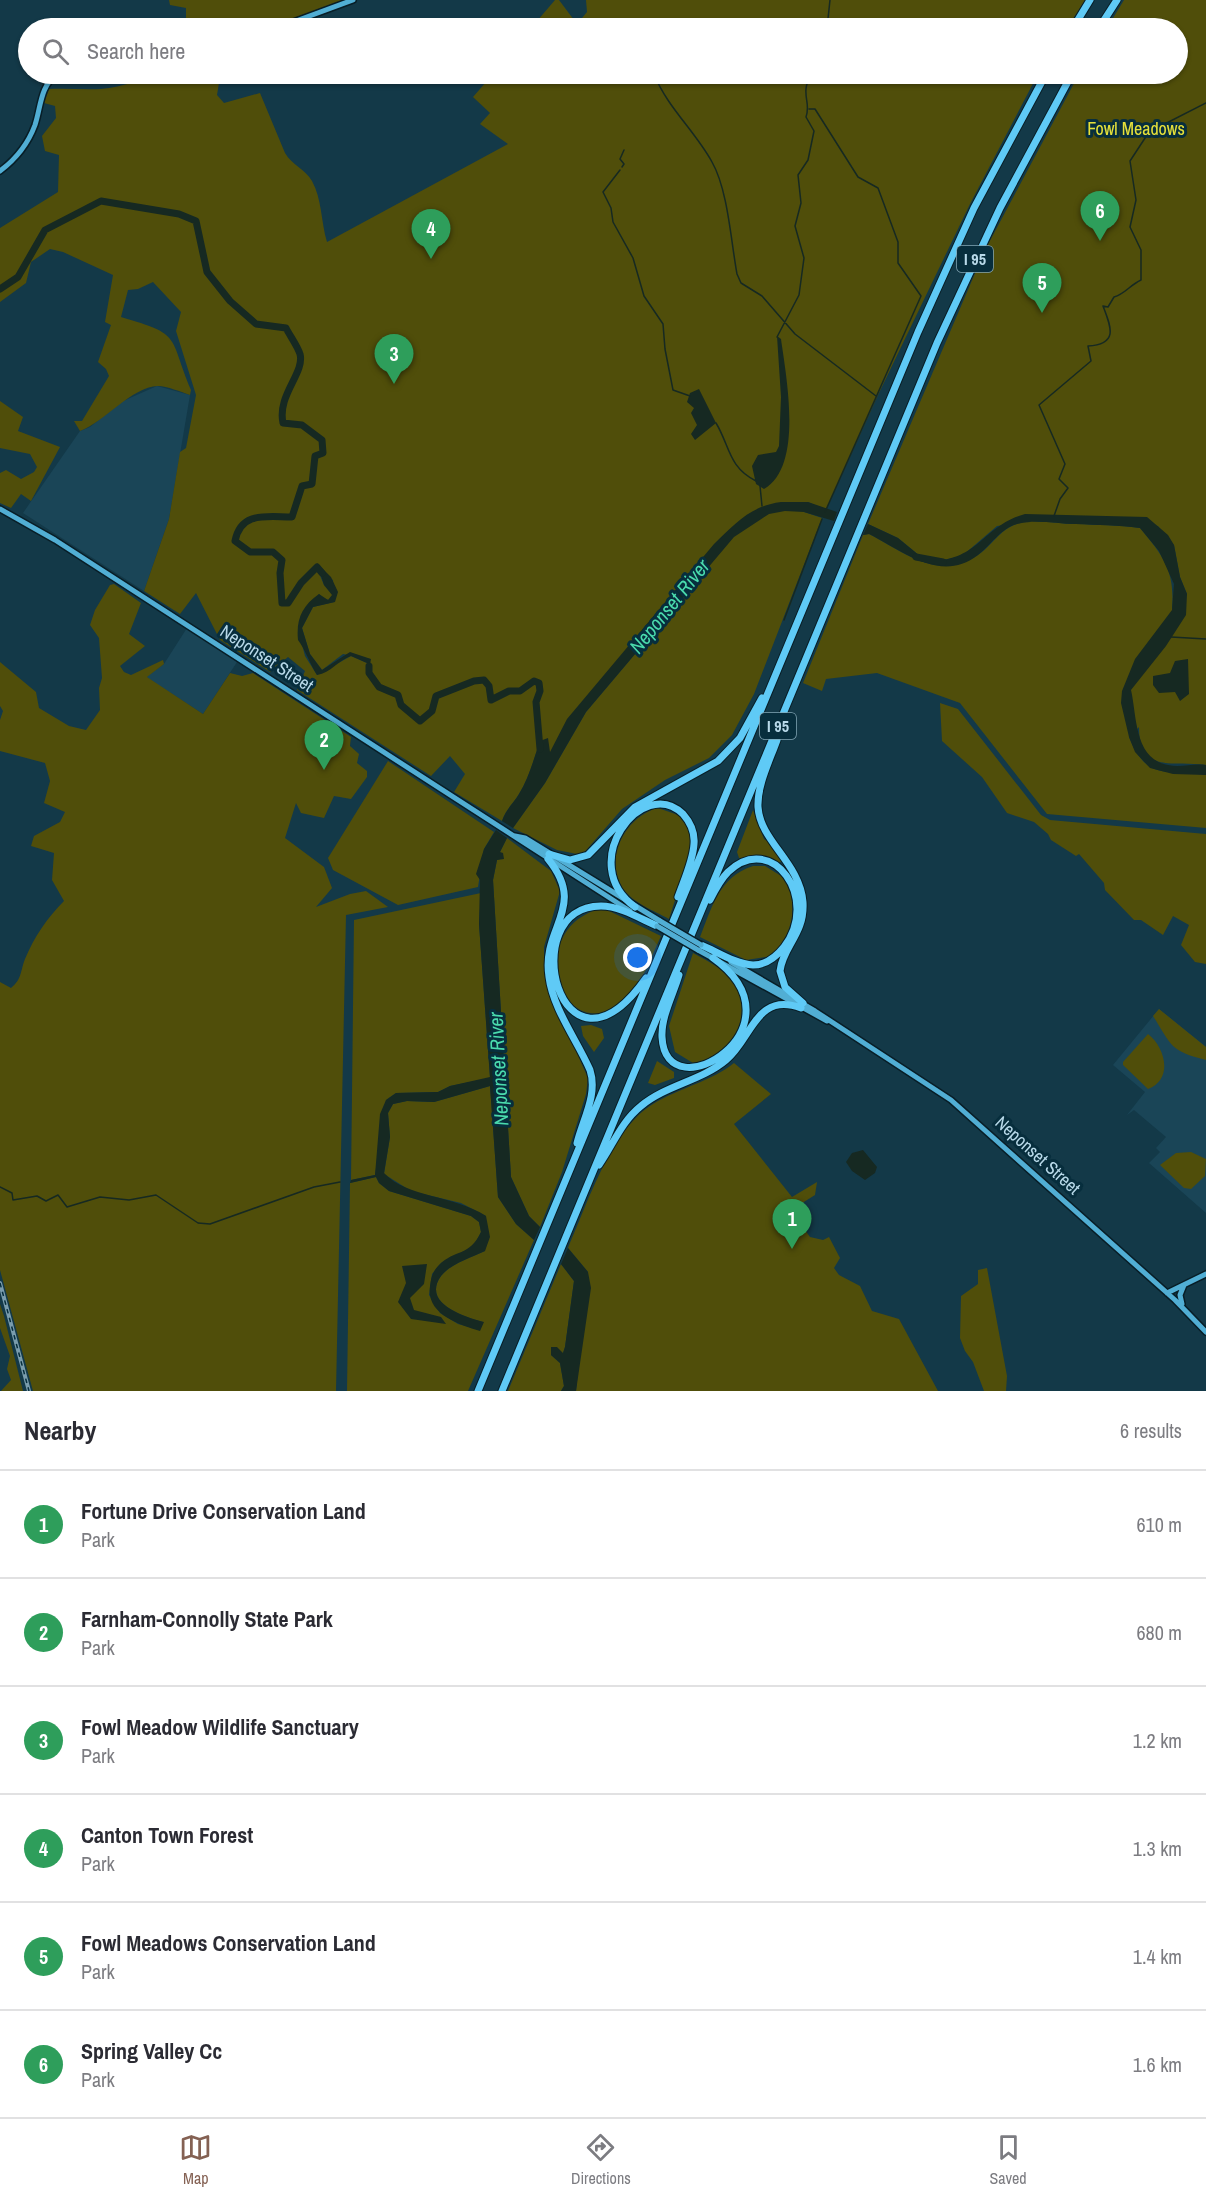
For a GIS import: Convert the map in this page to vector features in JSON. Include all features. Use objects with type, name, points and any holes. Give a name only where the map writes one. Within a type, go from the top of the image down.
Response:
[{"type":"highway","points":[[1079,18],[1090,0]]},
{"type":"highway","points":[[1105,18],[1117,0]]},
{"type":"highway","name":"I 95","points":[[478,1391],[945,270],[996,166],[1041,84]]},
{"type":"highway","name":"I 95","points":[[502,1391],[856,537],[970,269],[1018,172],[1066,84]]},
{"type":"highway","points":[[548,856],[570,860],[588,855],[634,807],[718,761],[738,741],[775,675]]},
{"type":"highway","points":[[785,710],[758,806],[763,825],[794,871],[801,889],[801,923],[780,971],[785,987],[802,1006]]},
{"type":"highway","points":[[635,907],[620,894],[613,879],[611,865],[614,845],[624,825],[640,810],[655,805],[670,807],[679,811],[688,821],[694,840],[671,925]]},
{"type":"highway","points":[[548,856],[561,877],[565,896],[549,954],[550,983],[589,1067],[593,1081],[592,1093],[573,1163]]},
{"type":"highway","points":[[700,914],[726,874],[750,861],[763,861],[777,867],[789,878],[796,891],[797,912],[793,930],[784,947],[770,960],[758,964],[746,964],[700,947]]},
{"type":"highway","points":[[654,966],[627,1003],[607,1015],[593,1018],[575,1012],[562,999],[554,980],[553,957],[558,940],[567,923],[578,913],[590,908],[610,907],[658,924]]},
{"type":"highway","points":[[682,957],[664,1025],[663,1041],[667,1053],[674,1061],[694,1068],[712,1063],[729,1050],[739,1035],[744,1016],[744,1001],[739,983],[730,971],[713,958]]},
{"type":"highway","points":[[591,1177],[622,1127],[641,1106],[661,1093],[724,1062],[765,1011],[782,1005],[802,1006]]},
{"type":"main road","points":[[304,18],[353,0]]},
{"type":"main road","points":[[0,171],[18,155],[29,139],[48,84]]},
{"type":"main road","name":"Neponset Street","points":[[0,509],[55,540],[515,836],[658,924],[890,1058],[951,1100],[1183,1307],[1206,1332]]},
{"type":"main road","name":"Neponset Street","points":[[548,856],[635,907],[658,924]]},
{"type":"main road","name":"Neponset Street","points":[[700,947],[713,958],[802,1006]]},
{"type":"main road","points":[[1167,1293],[1206,1274]]},
{"type":"main road","points":[[1159,1286],[1185,1283]]},
{"type":"main road","points":[[1183,1307],[1180,1295],[1185,1283]]},
{"type":"shaded area","points":[[157,386],[190,395],[169,519],[144,591],[23,513],[80,431],[90,427],[121,402]]},
{"type":"shaded area","points":[[187,628],[237,662],[203,714],[146,677],[164,664]]},
{"type":"shaded area","points":[[1159,1009],[1206,1047],[1206,1213],[1149,1163],[1160,1152],[1156,1148],[1166,1137],[1134,1110],[1127,1115],[1145,1092],[1113,1065]]},
{"type":"green space","points":[[169,0],[345,0],[294,18],[186,18],[186,8],[170,5]]},
{"type":"green space","points":[[555,0],[559,0],[572,18],[540,18]]},
{"type":"green space","points":[[586,0],[1085,0],[1073,18],[582,18],[587,12]]},
{"type":"green space","name":"Fowl Meadows","points":[[1124,0],[1206,0],[1206,765],[1161,762],[1152,759],[1145,752],[1139,727],[1129,737],[1143,761],[1151,767],[1160,771],[1206,775],[1206,828],[1047,814],[960,703],[877,673],[826,679],[822,691],[803,683],[863,535],[869,534],[908,556],[935,565],[949,566],[963,563],[978,555],[1011,526],[1023,523],[997,526],[962,556],[926,561],[898,538],[868,524],[985,250],[1074,84],[1188,84],[1188,18],[1113,18]],"holes":[[[1097,516],[1158,526],[1174,545],[1180,577],[1187,594],[1172,609],[1170,574],[1156,548],[1140,528],[1027,522]]]},
{"type":"green space","points":[[127,84],[219,84],[217,95],[224,103],[260,93],[285,153],[312,181],[320,203],[327,242],[508,144],[480,124],[490,113],[473,97],[484,84],[1033,84],[970,204],[877,397],[826,510],[808,502],[804,512],[822,518],[754,694],[732,735],[709,758],[665,780],[622,809],[582,855],[557,850],[513,828],[545,783],[586,712],[706,570],[613,671],[548,760],[548,739],[540,741],[526,782],[502,821],[454,792],[465,774],[450,756],[431,776],[297,690],[305,671],[288,657],[270,672],[220,640],[196,593],[180,614],[144,591],[169,519],[180,452],[186,448],[196,395],[176,331],[181,312],[153,282],[138,289],[128,290],[121,317],[155,328],[171,340],[191,390],[190,395],[162,386],[148,388],[128,398],[89,427],[80,431],[74,421],[82,421],[109,376],[106,369],[98,362],[111,325],[105,322],[113,275],[63,252],[50,249],[31,262],[26,283],[0,302],[0,228],[58,192],[59,155],[45,151],[42,136],[56,118],[55,106],[44,103],[49,89],[111,88]],"holes":[[[318,571],[333,580],[334,602],[313,607],[302,628],[310,654],[322,670],[343,654],[370,659],[368,675],[367,663],[351,656],[317,675],[305,656],[298,629],[319,594],[322,598],[329,600],[333,595],[324,585]]]},
{"type":"green space","points":[[0,401],[23,417],[18,431],[60,447],[31,501],[21,494],[11,508],[0,503],[0,473],[6,470],[21,479],[34,472],[37,467],[30,454],[0,448]]},
{"type":"green space","points":[[114,584],[141,603],[129,634],[145,646],[120,666],[124,672],[131,675],[163,660],[164,664],[147,677],[203,714],[230,673],[242,676],[253,673],[351,737],[350,746],[359,754],[357,763],[367,771],[367,777],[351,799],[334,796],[324,818],[301,813],[296,803],[285,838],[324,867],[332,888],[316,907],[350,894],[366,891],[388,907],[346,915],[336,1391],[33,1391],[0,1270],[0,982],[11,988],[17,982],[37,935],[64,901],[52,880],[54,853],[31,846],[34,836],[60,822],[65,812],[44,803],[50,781],[45,763],[0,751],[0,720],[3,711],[0,706],[0,662],[36,692],[39,708],[69,726],[86,730],[100,710],[99,688],[102,678],[99,638],[90,625],[95,610],[110,585]]},
{"type":"green space","points":[[940,703],[958,709],[1041,815],[1050,820],[1206,834],[1206,964],[1195,962],[1181,945],[1189,925],[1173,916],[1163,935],[1141,920],[1134,920],[1105,890],[1104,883],[1079,854],[1076,856],[1051,840],[1048,834],[1034,822],[1007,813],[982,777],[942,741]]},
{"type":"green space","points":[[388,761],[494,832],[484,849],[478,887],[398,905],[333,870],[328,858]]},
{"type":"green space","points":[[658,808],[681,816],[687,824],[692,847],[669,919],[643,906],[626,893],[617,875],[617,851],[621,839],[636,819]]},
{"type":"green space","points":[[753,810],[764,839],[773,845],[783,861],[777,863],[739,858],[737,852]]},
{"type":"green space","points":[[507,838],[551,871],[560,891],[544,947],[544,971],[549,990],[588,1078],[586,1094],[562,1172],[540,1227],[529,1216],[511,1177],[493,880],[497,860],[500,859],[500,852]]},
{"type":"green space","points":[[753,866],[765,866],[786,879],[790,890],[792,911],[785,938],[772,956],[746,960],[700,937],[713,904],[724,885],[741,871]]},
{"type":"green space","points":[[481,893],[479,924],[490,1078],[450,1086],[438,1092],[396,1093],[386,1100],[375,1175],[351,1180],[354,920]]},
{"type":"green space","points":[[603,908],[661,936],[643,976],[631,994],[615,1008],[595,1014],[578,1008],[565,995],[558,977],[557,956],[564,936],[579,919]]},
{"type":"green space","points":[[693,953],[730,978],[740,996],[742,1009],[740,1022],[728,1044],[706,1060],[693,1063],[675,1052],[669,1026]]},
{"type":"green space","points":[[1159,1009],[1206,1047],[1206,1060],[1185,1054],[1173,1046],[1153,1016]]},
{"type":"green space","points":[[591,1025],[602,1029],[604,1038],[594,1052],[583,1036],[581,1026]]},
{"type":"green space","points":[[1148,1034],[1159,1047],[1164,1071],[1156,1084],[1148,1089],[1123,1065],[1123,1062]]},
{"type":"green space","points":[[657,1061],[674,1072],[674,1078],[655,1085],[648,1083]]},
{"type":"green space","points":[[734,1063],[771,1094],[734,1124],[792,1197],[817,1182],[815,1195],[791,1210],[810,1237],[823,1240],[829,1237],[840,1258],[834,1268],[839,1275],[860,1286],[872,1311],[899,1319],[938,1391],[576,1391],[588,1272],[568,1248],[602,1169],[625,1131],[638,1116],[653,1104]]},
{"type":"green space","points":[[490,1086],[498,1197],[516,1224],[534,1240],[468,1391],[347,1391],[350,1183],[376,1177],[379,1183],[389,1191],[471,1216],[479,1222],[481,1232],[474,1246],[441,1263],[432,1274],[429,1295],[440,1313],[458,1324],[480,1330],[483,1322],[457,1313],[441,1302],[436,1286],[441,1276],[450,1268],[485,1251],[486,1216],[461,1203],[411,1191],[384,1174],[390,1137],[388,1113],[393,1104],[407,1101],[434,1102]]},
{"type":"green space","points":[[1191,1152],[1206,1159],[1205,1176],[1191,1189],[1184,1188],[1160,1165],[1176,1153]]},
{"type":"green space","points":[[561,1264],[574,1281],[565,1347],[563,1353],[551,1355],[560,1363],[564,1386],[561,1391],[508,1391]]},
{"type":"green space","points":[[987,1268],[1007,1376],[1006,1391],[984,1391],[973,1362],[960,1338],[961,1296],[978,1284],[978,1270]]},
{"type":"green space","points":[[0,1304],[23,1391],[1,1391],[11,1380],[7,1369],[10,1356],[0,1328]]},
{"type":"water","points":[[777,336],[781,339],[786,375],[788,441],[784,461],[776,477],[764,489],[756,484],[752,466],[758,455],[776,452],[779,446],[781,397]]},
{"type":"water","points":[[699,389],[716,423],[695,440],[691,434],[697,425],[691,413],[694,408],[687,402],[690,393]]},
{"type":"water","points":[[781,502],[808,502],[837,512],[834,521],[804,512],[785,511],[769,514],[734,537],[586,712],[545,783],[513,828],[502,821],[526,781],[540,741],[548,738],[550,752],[567,719],[714,544],[736,523],[752,512],[760,507]]},
{"type":"water","points":[[1025,514],[1147,517],[1168,535],[1174,545],[1180,577],[1187,594],[1186,615],[1166,646],[1131,690],[1136,724],[1143,745],[1157,761],[1178,766],[1206,765],[1206,775],[1173,774],[1150,768],[1135,752],[1129,737],[1121,703],[1122,691],[1135,659],[1172,610],[1174,584],[1159,551],[1140,528],[1039,522],[1017,524],[1001,533],[978,555],[964,563],[950,566],[936,566],[922,562],[869,534],[863,535],[868,524],[898,538],[926,561],[944,560],[969,550],[999,527]]},
{"type":"water","points":[[317,563],[331,577],[338,592],[335,602],[313,607],[302,628],[310,654],[322,670],[350,652],[371,659],[368,676],[367,663],[351,656],[317,675],[298,640],[299,619],[304,608],[319,594],[328,600],[332,595],[324,585]]},
{"type":"water","points":[[1188,659],[1189,694],[1180,701],[1175,692],[1159,693],[1153,685],[1153,676],[1170,673],[1175,661]]},
{"type":"water","points":[[496,830],[507,838],[500,852],[503,853],[504,859],[497,860],[493,880],[511,1177],[529,1216],[540,1227],[534,1240],[516,1224],[498,1197],[490,1086],[434,1102],[407,1101],[393,1104],[388,1113],[390,1137],[384,1173],[405,1187],[460,1204],[486,1216],[490,1237],[485,1251],[450,1268],[441,1276],[436,1286],[441,1302],[448,1308],[484,1322],[480,1331],[445,1316],[438,1311],[430,1296],[430,1286],[435,1270],[445,1260],[472,1245],[481,1232],[479,1222],[471,1216],[389,1191],[379,1183],[376,1177],[350,1183],[351,1180],[375,1175],[380,1114],[386,1100],[396,1093],[438,1092],[450,1086],[490,1077],[479,924],[480,880],[476,874],[484,849]]},
{"type":"water","points":[[863,1150],[877,1167],[875,1173],[865,1180],[852,1171],[846,1162],[852,1153]]},
{"type":"water","points":[[568,1248],[588,1272],[591,1288],[576,1391],[561,1391],[564,1386],[560,1363],[551,1355],[551,1347],[557,1347],[563,1353],[565,1347],[574,1281],[561,1264]]},
{"type":"water","points":[[427,1264],[424,1284],[410,1298],[414,1310],[441,1317],[446,1324],[411,1319],[398,1302],[406,1283],[402,1266]]},
{"type":"waterway","points":[[828,18],[830,0]]},
{"type":"waterway","points":[[659,84],[705,151],[717,174],[722,187],[737,274],[741,283],[762,296],[795,334],[876,396]]},
{"type":"waterway","points":[[777,337],[799,295],[804,258],[795,226],[801,203],[798,175],[808,160],[814,131],[806,117],[807,84]]},
{"type":"waterway","points":[[1054,516],[1060,499],[1068,488],[1059,479],[1065,464],[1039,405],[1091,361],[1088,346],[1098,345],[1108,338],[1110,327],[1103,306],[1108,307],[1114,297],[1141,280],[1141,250],[1130,227],[1136,200],[1130,161],[1149,132],[1206,103]]},
{"type":"waterway","points":[[809,109],[815,109],[858,177],[878,188],[898,242],[898,263],[921,296],[825,512]]},
{"type":"waterway","points":[[622,167],[624,164],[620,159],[624,150]]},
{"type":"waterway","points":[[620,170],[603,192],[611,208],[613,222],[633,258],[644,296],[663,324],[673,390],[690,396]]},
{"type":"waterway","points":[[0,289],[18,277],[45,230],[101,201],[179,214],[196,221],[207,272],[230,301],[256,324],[286,328],[299,351],[299,369],[284,403],[283,423],[302,425],[322,440],[323,453],[315,456],[312,484],[302,486],[292,517],[264,517],[249,520],[238,531],[235,541],[250,552],[273,552],[282,560],[280,573],[282,603],[288,603],[301,583],[317,567],[322,573]]},
{"type":"waterway","points":[[716,423],[735,463],[756,481]]},
{"type":"waterway","points":[[760,486],[762,506]]},
{"type":"waterway","points":[[784,620],[822,519]]},
{"type":"waterway","name":"Neponset River","points":[[916,557],[943,562]]},
{"type":"waterway","points":[[1171,637],[1206,639]]},
{"type":"waterway","points":[[369,666],[369,673],[379,687],[398,695],[401,705],[420,721],[432,711],[436,696],[474,681],[484,680],[489,686],[491,700],[509,691],[520,691],[534,681],[539,683],[540,691],[536,702],[540,749]]},
{"type":"waterway","points":[[0,1187],[12,1193],[13,1200],[37,1196],[46,1201],[58,1195],[67,1207],[100,1197],[129,1200],[156,1195],[198,1223],[210,1224],[314,1187],[340,1182]]},
{"type":"railway","points":[[0,1283],[29,1391]]},
{"type":"place","name":"Spring Valley Cc","points":[[1100,241]]},
{"type":"place","name":"Canton Town Forest","points":[[431,259]]},
{"type":"place","name":"Fowl Meadows Conservation Land","points":[[1042,313]]},
{"type":"place","name":"Fowl Meadow Wildlife Sanctuary","points":[[394,384]]},
{"type":"place","name":"Farnham-Connolly State Park","points":[[324,770]]},
{"type":"place","name":"Fortune Drive Conservation Land","points":[[792,1249]]}]
